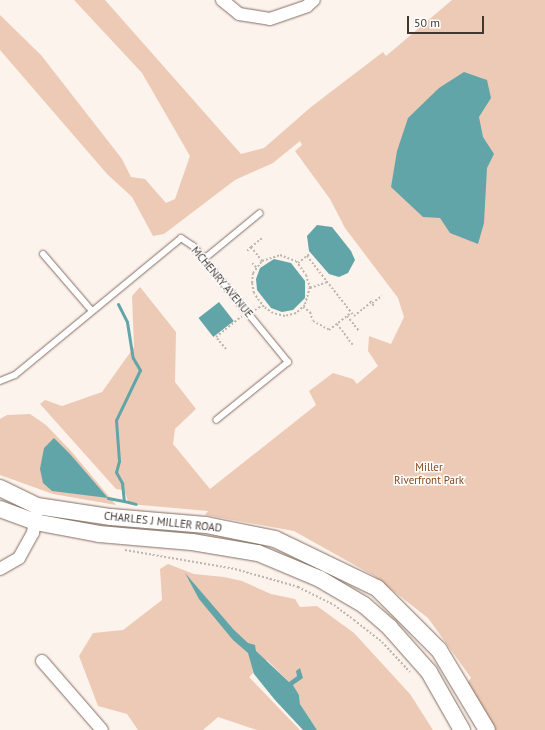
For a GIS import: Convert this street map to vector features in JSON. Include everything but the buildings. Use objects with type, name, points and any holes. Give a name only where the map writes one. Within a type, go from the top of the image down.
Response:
[{"type":"street","points":[[222,0],[239,14],[270,19],[307,6],[314,0]]},
{"type":"street","name":"CHARLES J MILLER ROAD","points":[[0,488],[37,506],[110,517],[206,525],[275,539],[376,588],[438,650],[487,730]]},
{"type":"street","points":[[0,569],[19,558],[33,533],[37,506]]},
{"type":"street","name":"CHARLES J MILLER ROAD","points":[[0,509],[35,522],[99,534],[192,542],[258,553],[320,579],[364,605],[390,628],[429,672],[462,730]]},
{"type":"street","points":[[42,661],[102,730]]},
{"type":"lane","points":[[204,259],[260,213]]},
{"type":"lane","name":"MCHENRY AVENUE","points":[[0,381],[15,375],[180,238],[193,246],[288,362],[216,420]]},
{"type":"lane","points":[[43,254],[92,311]]},
{"type":"path","points":[[247,251],[262,238]]},
{"type":"path","points":[[252,248],[262,261]]},
{"type":"path","points":[[298,263],[311,253]]},
{"type":"path","points":[[280,255],[298,263],[306,275],[310,288],[308,300],[296,313],[285,316],[268,310],[254,293],[252,283],[256,267],[262,261],[280,255]]},
{"type":"path","points":[[307,256],[354,316],[382,296]]},
{"type":"path","points":[[252,263],[256,267]]},
{"type":"path","points":[[310,288],[321,286],[327,282]]},
{"type":"path","points":[[303,307],[310,312],[313,321],[329,330],[351,313]]},
{"type":"path","points":[[226,349],[216,337],[244,315]]},
{"type":"path","points":[[347,316],[359,331]]},
{"type":"path","points":[[337,324],[354,345]]},
{"type":"path","points":[[120,550],[236,569],[298,586],[334,605],[360,624],[382,642],[412,674]]},
{"type":"green space","name":"Miller Riverfront Park","points":[[74,0],[105,0],[241,154],[264,148],[311,107],[383,52],[386,56],[452,0],[545,0],[545,730],[493,730],[467,683],[471,678],[428,618],[374,576],[294,531],[205,515],[208,511],[129,504],[124,490],[116,489],[40,404],[45,400],[62,406],[102,392],[134,347],[132,296],[140,287],[176,332],[175,382],[196,409],[175,429],[173,444],[210,489],[316,405],[309,391],[333,373],[353,379],[357,384],[378,366],[368,351],[369,336],[391,344],[404,317],[398,298],[345,228],[330,199],[295,151],[302,145],[300,141],[273,163],[235,180],[164,234],[153,236],[132,197],[107,174],[0,50],[0,15],[41,55],[122,159],[131,177],[145,179],[166,203],[175,199],[190,156],[142,73]]},
{"type":"green space","points":[[30,414],[46,425],[71,451],[116,505],[53,494],[0,475],[0,419],[7,415]]},
{"type":"green space","points":[[168,564],[194,574],[224,577],[242,581],[271,594],[295,599],[300,607],[317,606],[354,633],[410,694],[433,730],[317,730],[300,704],[299,695],[293,685],[297,676],[289,682],[267,660],[249,677],[300,730],[257,730],[218,717],[203,730],[138,730],[127,714],[98,706],[79,656],[93,633],[123,630],[162,600],[160,569]]},
{"type":"water","points":[[464,72],[487,80],[491,98],[479,117],[483,137],[494,154],[487,168],[484,223],[478,244],[450,233],[440,218],[423,217],[391,187],[397,151],[408,118],[439,88]]},
{"type":"water","points":[[317,225],[332,227],[351,251],[355,260],[348,273],[339,277],[329,274],[309,251],[307,236]]},
{"type":"water","points":[[274,259],[291,263],[305,281],[305,298],[293,310],[282,312],[271,308],[257,290],[256,279],[260,268]]},
{"type":"water","points":[[219,302],[234,321],[213,337],[199,318]]},
{"type":"water","points":[[54,438],[108,498],[52,491],[43,483],[40,469],[44,448]]},
{"type":"water","points":[[185,573],[234,630],[248,643],[255,645],[256,651],[289,682],[297,676],[296,671],[300,668],[303,678],[293,685],[299,695],[300,704],[317,730],[303,730],[275,700],[254,674],[248,653],[233,640],[199,599]]},
{"type":"waterway","points":[[118,304],[127,322],[133,358],[140,370],[116,420],[119,461],[116,472],[122,483],[124,501],[136,504]]},
{"type":"waterway","points":[[108,498],[124,501]]}]
